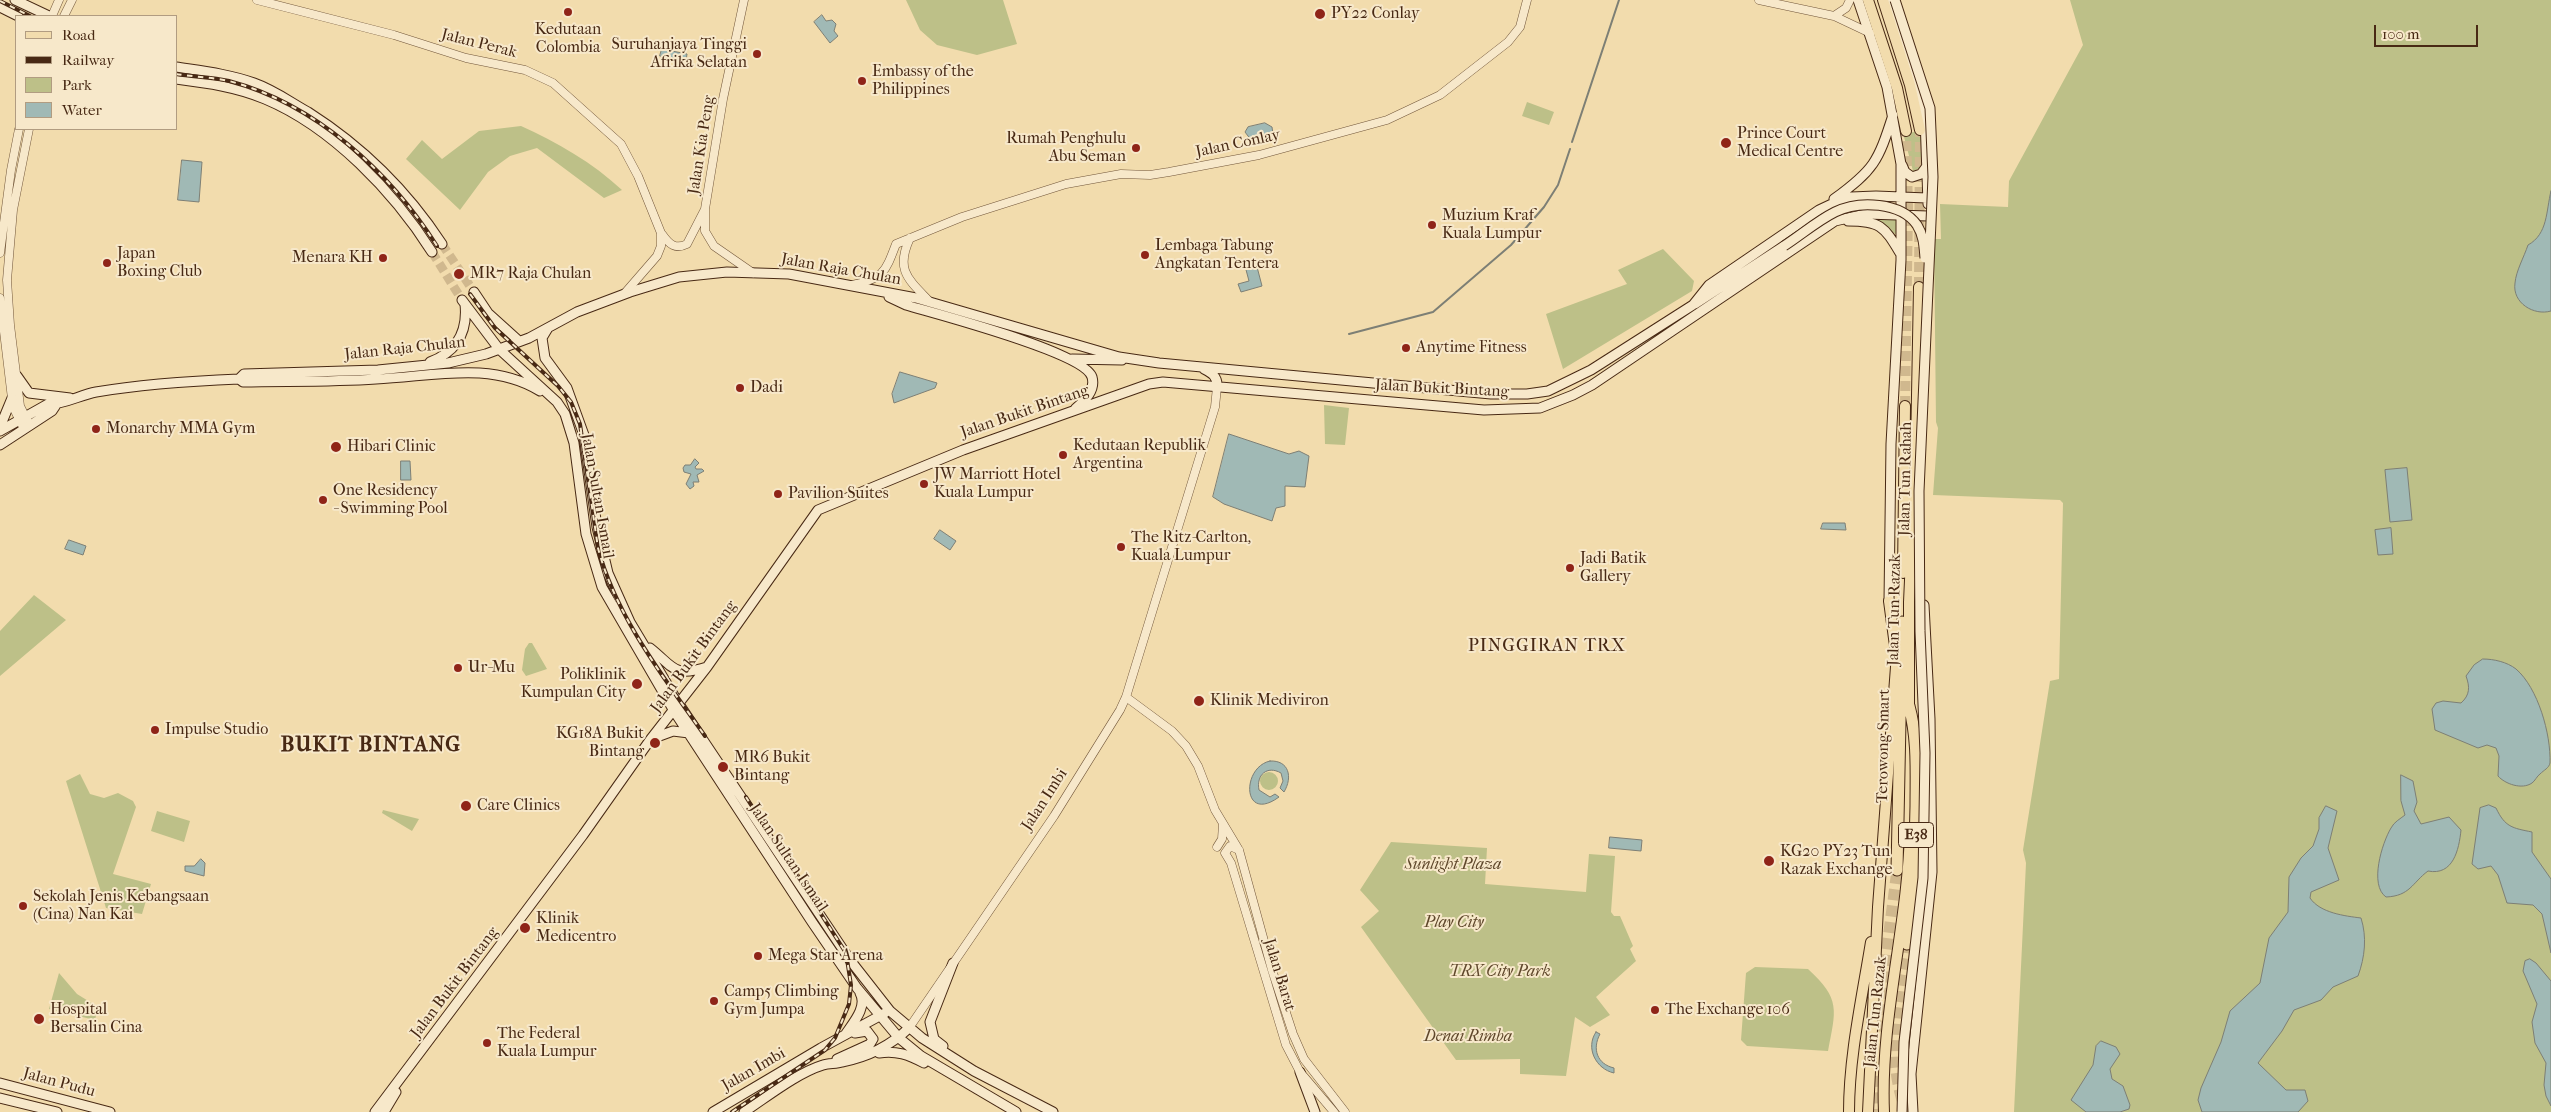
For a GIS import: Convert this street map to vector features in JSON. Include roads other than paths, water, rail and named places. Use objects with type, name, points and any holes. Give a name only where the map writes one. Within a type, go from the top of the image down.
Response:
[{"type":"highway","name":"Terowong Smart","points":[[1897,870],[1902,622]]},
{"type":"highway","name":"Terowong Smart","points":[[1907,944],[1916,848],[1914,727],[1909,706]]},
{"type":"main road","points":[[15,0],[49,14]]},
{"type":"main road","points":[[1858,0],[1870,33],[1893,113],[1902,164],[1891,444],[1889,601],[1896,650]]},
{"type":"main road","points":[[1868,0],[1897,88],[1906,131]]},
{"type":"main road","points":[[1882,0],[1910,85],[1920,130]]},
{"type":"main road","points":[[1889,0],[1925,116],[1928,198],[1928,322],[1922,508],[1932,794],[1932,872],[1911,1074],[1913,1112]]},
{"type":"main road","name":"Jalan Tun Rahah","points":[[1895,0],[1930,108],[1932,177],[1930,259],[1922,291],[1919,491],[1920,631],[1925,753],[1924,878],[1904,1042],[1902,1112]]},
{"type":"main road","points":[[0,7],[16,15]]},
{"type":"main road","points":[[178,67],[238,78],[268,89],[341,133],[379,166],[411,199],[442,244]]},
{"type":"main road","points":[[178,80],[241,91],[266,100],[295,116],[346,151],[367,170],[414,224],[432,252]]},
{"type":"main road","points":[[1819,210],[1861,179],[1870,170],[1884,144],[1893,113]]},
{"type":"main road","points":[[1902,164],[1905,172],[1912,177],[1921,174],[1927,166]]},
{"type":"main road","name":"Jalan Bukit Bintang","points":[[1119,357],[1199,367],[1491,394],[1536,393],[1562,386],[1591,370],[1693,305],[1710,285],[1819,210],[1851,197],[1928,198]]},
{"type":"main road","points":[[1693,305],[1836,211],[1851,207],[1869,206],[1897,210],[1916,225],[1923,237],[1922,291]]},
{"type":"main road","name":"Jalan Bukit Bintang","points":[[400,1080],[583,835],[650,740],[708,667],[821,507],[963,450],[1149,384],[1163,382],[1476,410],[1540,408],[1573,395],[1592,384],[1835,221],[1866,214],[1928,216]]},
{"type":"main road","points":[[1835,221],[1870,221],[1889,234],[1900,253]]},
{"type":"main road","name":"Jalan Raja Chulan","points":[[239,379],[244,374],[410,367],[448,363],[499,349],[548,328],[577,312],[624,294],[679,277],[708,273],[789,274],[852,285],[930,302],[1119,357]]},
{"type":"main road","name":"Jalan Tun Razak","points":[[1884,1112],[1884,1060],[1905,899],[1910,834],[1909,651],[1922,291]]},
{"type":"main road","points":[[474,292],[488,313],[519,341]]},
{"type":"main road","points":[[879,292],[906,305],[1033,344],[1072,359],[1088,371],[1092,380],[1090,394],[1073,411]]},
{"type":"main road","name":"Jalan Sultan Ismail","points":[[410,367],[441,358],[453,349],[460,340],[465,317],[463,302],[499,349],[557,402],[565,414],[574,443],[586,534],[602,587],[677,708],[850,960],[890,1011],[910,1028],[963,1064]]},
{"type":"main road","name":"Jalan Sultan Ismail","points":[[548,328],[542,338],[542,346],[550,367],[567,388],[584,435],[597,526],[608,574],[630,622],[644,643],[689,733],[720,784],[857,988],[899,1038],[921,1056],[980,1093]]},
{"type":"main road","points":[[1072,359],[1140,360]]},
{"type":"main road","points":[[1199,367],[1214,375],[1218,381],[1218,387]]},
{"type":"main road","name":"Jalan Raja Chulan","points":[[0,431],[48,404],[56,405],[72,398],[123,388],[239,379],[242,382],[312,382],[471,372],[490,373],[521,381],[557,402]]},
{"type":"main road","points":[[17,376],[29,393],[72,398]]},
{"type":"main road","points":[[0,427],[12,398]]},
{"type":"main road","name":"Jalan Raja Chulan","points":[[0,445],[52,411],[56,405]]},
{"type":"main road","name":"Jalan Tun Razak","points":[[1868,1112],[1878,907],[1890,761],[1896,650],[1902,622],[1905,406]]},
{"type":"main road","points":[[1915,517],[1919,449],[1924,444]]},
{"type":"main road","points":[[644,643],[679,671],[694,671],[708,667]]},
{"type":"main road","points":[[1909,651],[1919,666],[1927,672]]},
{"type":"main road","points":[[650,740],[673,731],[689,733]]},
{"type":"main road","points":[[1849,1112],[1859,1018],[1878,907]]},
{"type":"main road","points":[[953,963],[931,1017],[930,1030],[934,1039],[963,1064],[1053,1112]]},
{"type":"main road","points":[[845,1035],[862,1006],[862,996],[857,988]]},
{"type":"main road","points":[[890,1011],[899,1038]]},
{"type":"main road","name":"Jalan Imbi","points":[[713,1112],[890,1011]]},
{"type":"main road","name":"Jalan Imbi","points":[[744,1112],[804,1074],[823,1065],[844,1062],[891,1045],[910,1028]]},
{"type":"main road","points":[[823,1065],[870,1044],[873,1040],[867,1031],[845,1035]]},
{"type":"main road","points":[[866,1055],[890,1051],[903,1054],[927,1065],[971,1093],[980,1093],[1016,1112]]},
{"type":"main road","points":[[974,1070],[946,1057],[944,1060],[945,1064],[977,1085],[980,1093]]},
{"type":"main road","points":[[1300,1072],[1315,1112]]},
{"type":"main road","points":[[375,1112],[400,1080]]},
{"type":"main road","points":[[384,1112],[397,1091],[400,1080]]},
{"type":"main road","name":"Jalan Pudu","points":[[0,1083],[110,1112]]},
{"type":"main road","name":"Jalan Pudu","points":[[0,1098],[57,1112]]},
{"type":"street","points":[[49,14],[59,0]]},
{"type":"street","points":[[64,15],[72,0]]},
{"type":"street","name":"Jalan Perak","points":[[257,0],[394,35],[466,58],[525,70],[548,79],[621,144],[638,176],[661,233]]},
{"type":"street","name":"Jalan Conlay","points":[[852,285],[870,281],[881,275],[896,244],[962,217],[1066,184],[1121,174],[1169,172],[1259,155],[1387,120],[1423,105],[1508,42],[1520,26],[1527,0]]},
{"type":"street","points":[[1759,0],[1834,16],[1870,33]]},
{"type":"street","points":[[1834,16],[1846,8],[1850,0]]},
{"type":"street","name":"Jalan Kia Peng","points":[[742,2],[723,99],[705,209],[704,231],[710,242],[753,273]]},
{"type":"street","points":[[0,253],[10,170],[19,130]]},
{"type":"street","points":[[21,418],[10,325],[7,272],[19,171],[29,130]]},
{"type":"street","points":[[10,170],[19,171]]},
{"type":"street","points":[[661,233],[672,246],[687,244],[705,209]]},
{"type":"street","points":[[624,294],[657,256],[661,246],[661,233]]},
{"type":"street","points":[[910,238],[903,257],[903,267],[912,283],[930,302]]},
{"type":"street","points":[[0,298],[12,398],[27,427]]},
{"type":"street","name":"Jalan Imbi","points":[[910,1028],[1059,808],[1126,697],[1215,407],[1218,387]]},
{"type":"street","name":"Jalan Barat","points":[[1126,697],[1164,724],[1186,746],[1198,766],[1215,810],[1239,850],[1290,1029],[1304,1059],[1334,1112]]},
{"type":"street","points":[[1217,847],[1222,839],[1223,822]]},
{"type":"street","name":"Jalan Barat","points":[[1239,850],[1230,846],[1225,853],[1231,863],[1286,1045],[1300,1072],[1345,1112]]},
{"type":"water","points":[[822,15],[826,21],[832,20],[836,24],[834,31],[838,36],[830,43],[814,22]]},
{"type":"water","points":[[662,49],[687,54],[686,61],[660,56]]},
{"type":"water","points":[[1265,123],[1272,127],[1273,134],[1251,140],[1245,132],[1248,127]]},
{"type":"water","points":[[182,160],[202,162],[199,202],[178,200]]},
{"type":"water","points":[[2551,191],[2551,311],[2538,312],[2531,310],[2517,297],[2515,283],[2518,269],[2528,245],[2535,240],[2543,228]]},
{"type":"water","points":[[1256,263],[1262,286],[1241,292],[1238,284],[1249,281],[1245,266]]},
{"type":"water","points":[[900,372],[937,383],[935,388],[894,403],[892,394]]},
{"type":"water","points":[[1229,434],[1289,454],[1299,451],[1309,456],[1305,487],[1285,486],[1285,506],[1276,508],[1272,521],[1224,504],[1213,497]]},
{"type":"water","points":[[695,459],[699,463],[695,467],[696,469],[704,471],[697,475],[699,482],[693,482],[694,486],[690,489],[686,484],[691,474],[684,472],[683,468],[685,465],[690,465]]},
{"type":"water","points":[[401,461],[410,461],[411,480],[401,480]]},
{"type":"water","points":[[2407,468],[2412,520],[2390,522],[2385,470]]},
{"type":"water","points":[[1823,523],[1845,523],[1846,530],[1821,529]]},
{"type":"water","points":[[2391,528],[2393,554],[2378,555],[2375,530]]},
{"type":"water","points":[[940,530],[956,541],[950,550],[934,539]]},
{"type":"water","points":[[69,540],[86,546],[83,555],[65,549]]},
{"type":"water","points":[[2483,659],[2500,661],[2516,669],[2531,688],[2542,712],[2550,751],[2550,763],[2528,785],[2514,785],[2498,776],[2499,756],[2496,748],[2487,745],[2478,748],[2435,730],[2432,709],[2436,703],[2443,701],[2461,703],[2468,691],[2466,676],[2474,665]]},
{"type":"water","points":[[1270,761],[1276,761],[1285,766],[1289,775],[1287,786],[1284,792],[1280,788],[1283,781],[1281,773],[1271,770],[1267,771],[1259,780],[1259,790],[1270,797],[1275,794],[1279,797],[1267,803],[1258,804],[1252,799],[1250,782],[1254,773],[1261,765]]},
{"type":"water","points":[[2401,775],[2413,781],[2417,802],[2414,811],[2421,824],[2449,817],[2461,830],[2459,846],[2449,865],[2443,870],[2428,871],[2406,891],[2386,897],[2378,883],[2379,864],[2384,843],[2391,828],[2395,822],[2405,815],[2401,801]]},
{"type":"water","points":[[2489,805],[2496,808],[2510,826],[2532,832],[2532,852],[2551,879],[2551,953],[2542,914],[2533,905],[2507,903],[2498,875],[2491,866],[2478,869],[2472,864],[2480,808]]},
{"type":"water","points":[[2326,806],[2337,811],[2328,848],[2339,880],[2311,892],[2310,898],[2314,903],[2326,910],[2340,915],[2361,918],[2365,940],[2364,954],[2358,976],[2333,987],[2321,1000],[2294,1010],[2282,1031],[2258,1063],[2286,1090],[2305,1090],[2308,1101],[2298,1112],[2202,1112],[2198,1100],[2201,1088],[2221,1042],[2230,1011],[2260,983],[2269,938],[2288,912],[2289,877],[2301,858],[2313,846],[2319,829],[2319,818]]},
{"type":"water","points":[[1610,837],[1642,840],[1641,851],[1609,848]]},
{"type":"water","points":[[201,859],[205,863],[204,876],[185,871],[185,866],[194,866]]},
{"type":"water","points":[[2530,959],[2536,963],[2551,981],[2551,1106],[2546,1096],[2544,1085],[2546,1063],[2535,1043],[2532,1022],[2537,1004],[2523,971],[2525,961]]},
{"type":"water","points":[[1596,1032],[1600,1034],[1596,1045],[1598,1055],[1604,1063],[1614,1068],[1614,1073],[1602,1067],[1594,1057],[1592,1045]]},
{"type":"water","points":[[2101,1041],[2116,1047],[2120,1054],[2110,1069],[2112,1079],[2123,1086],[2130,1105],[2129,1109],[2120,1112],[2086,1112],[2071,1100],[2093,1065],[2096,1046]]},
{"type":"waterway","points":[[1572,142],[1619,0]]},
{"type":"waterway","points":[[1349,334],[1433,312],[1511,245],[1544,207],[1558,185],[1570,149]]},
{"type":"tunnel","points":[[1919,287],[1920,130]]},
{"type":"tunnel","points":[[1905,406],[1908,207],[1906,131]]},
{"type":"tunnel","points":[[442,244],[474,292]]},
{"type":"tunnel","points":[[432,252],[462,300]]},
{"type":"tunnel","points":[[1876,1031],[1897,870]]},
{"type":"tunnel","points":[[1902,1100],[1897,1080],[1895,1041],[1898,1003],[1907,944]]},
{"type":"tunnel","points":[[1873,1076],[1875,1112]]},
{"type":"railway","points":[[0,1],[28,15]]},
{"type":"railway","points":[[178,74],[229,81],[261,92],[292,106],[321,124],[348,144],[397,192],[437,246]]},
{"type":"railway","points":[[470,294],[495,328],[558,386],[571,402],[580,424],[598,548],[606,574],[629,623],[643,646],[705,736]]},
{"type":"railway","points":[[732,1112],[825,1050],[835,1038],[849,1004],[851,985],[846,953],[746,797]]},
{"type":"place","name":"Kedutaan Colombia","points":[[568,12]]},
{"type":"place","name":"PY22 Conlay","points":[[1320,14]]},
{"type":"place","name":"Suruhanjaya Tinggi Afrika Selatan","points":[[757,54]]},
{"type":"place","name":"Embassy of the Philippines","points":[[862,81]]},
{"type":"place","name":"Prince Court Medical Centre","points":[[1726,143]]},
{"type":"place","name":"Rumah Penghulu Abu Seman","points":[[1136,148]]},
{"type":"place","name":"Muzium Kraf Kuala Lumpur","points":[[1432,225]]},
{"type":"place","name":"Lembaga Tabung Angkatan Tentera","points":[[1145,255]]},
{"type":"place","name":"Menara KH","points":[[383,258]]},
{"type":"place","name":"Japan Boxing Club","points":[[107,263]]},
{"type":"place","name":"MR7 Raja Chulan","points":[[459,274]]},
{"type":"place","name":"Anytime Fitness","points":[[1406,348]]},
{"type":"place","name":"Dadi","points":[[740,388]]},
{"type":"place","name":"Monarchy MMA Gym","points":[[96,429]]},
{"type":"place","name":"Hibari Clinic","points":[[336,447]]},
{"type":"place","name":"Kedutaan Republik Argentina","points":[[1063,455]]},
{"type":"place","name":"JW Marriott Hotel Kuala Lumpur","points":[[924,484]]},
{"type":"place","name":"Pavilion Suites","points":[[778,494]]},
{"type":"place","name":"One Residency - Swimming Pool","points":[[323,500]]},
{"type":"place","name":"The Ritz-Carlton, Kuala Lumpur","points":[[1121,547]]},
{"type":"place","name":"Jadi Batik Gallery","points":[[1570,568]]},
{"type":"place","name":"Ur-Mu","points":[[458,668]]},
{"type":"place","name":"Poliklinik Kumpulan City","points":[[637,684]]},
{"type":"place","name":"Klinik Mediviron","points":[[1199,701]]},
{"type":"place","name":"Impulse Studio","points":[[155,730]]},
{"type":"place","name":"KG18A Bukit Bintang","points":[[655,743]]},
{"type":"place","name":"MR6 Bukit Bintang","points":[[723,767]]},
{"type":"place","name":"Care Clinics","points":[[466,806]]},
{"type":"place","name":"KG20 PY23 Tun Razak Exchange","points":[[1769,861]]},
{"type":"place","name":"Sekolah Jenis Kebangsaan (Cina) Nan Kai","points":[[23,906]]},
{"type":"place","name":"Klinik Medicentro","points":[[525,928]]},
{"type":"place","name":"Mega Star Arena","points":[[758,956]]},
{"type":"place","name":"Camp5 Climbing Gym Jumpa","points":[[714,1001]]},
{"type":"place","name":"The Exchange 106","points":[[1655,1010]]},
{"type":"place","name":"Hospital Bersalin Cina","points":[[39,1019]]},
{"type":"place","name":"The Federal Kuala Lumpur","points":[[487,1043]]},
{"type":"district","name":"PINGGIRAN TRX","points":[[1547,647]]},
{"type":"district","name":"BUKIT BINTANG","points":[[371,746]]},
{"type":"park label","name":"Sunlight Plaza","points":[[1453,865]]},
{"type":"park label","name":"Play City","points":[[1454,923]]},
{"type":"park label","name":"TRX City Park","points":[[1500,972]]},
{"type":"park label","name":"Denai Rimba","points":[[1468,1037]]}]
